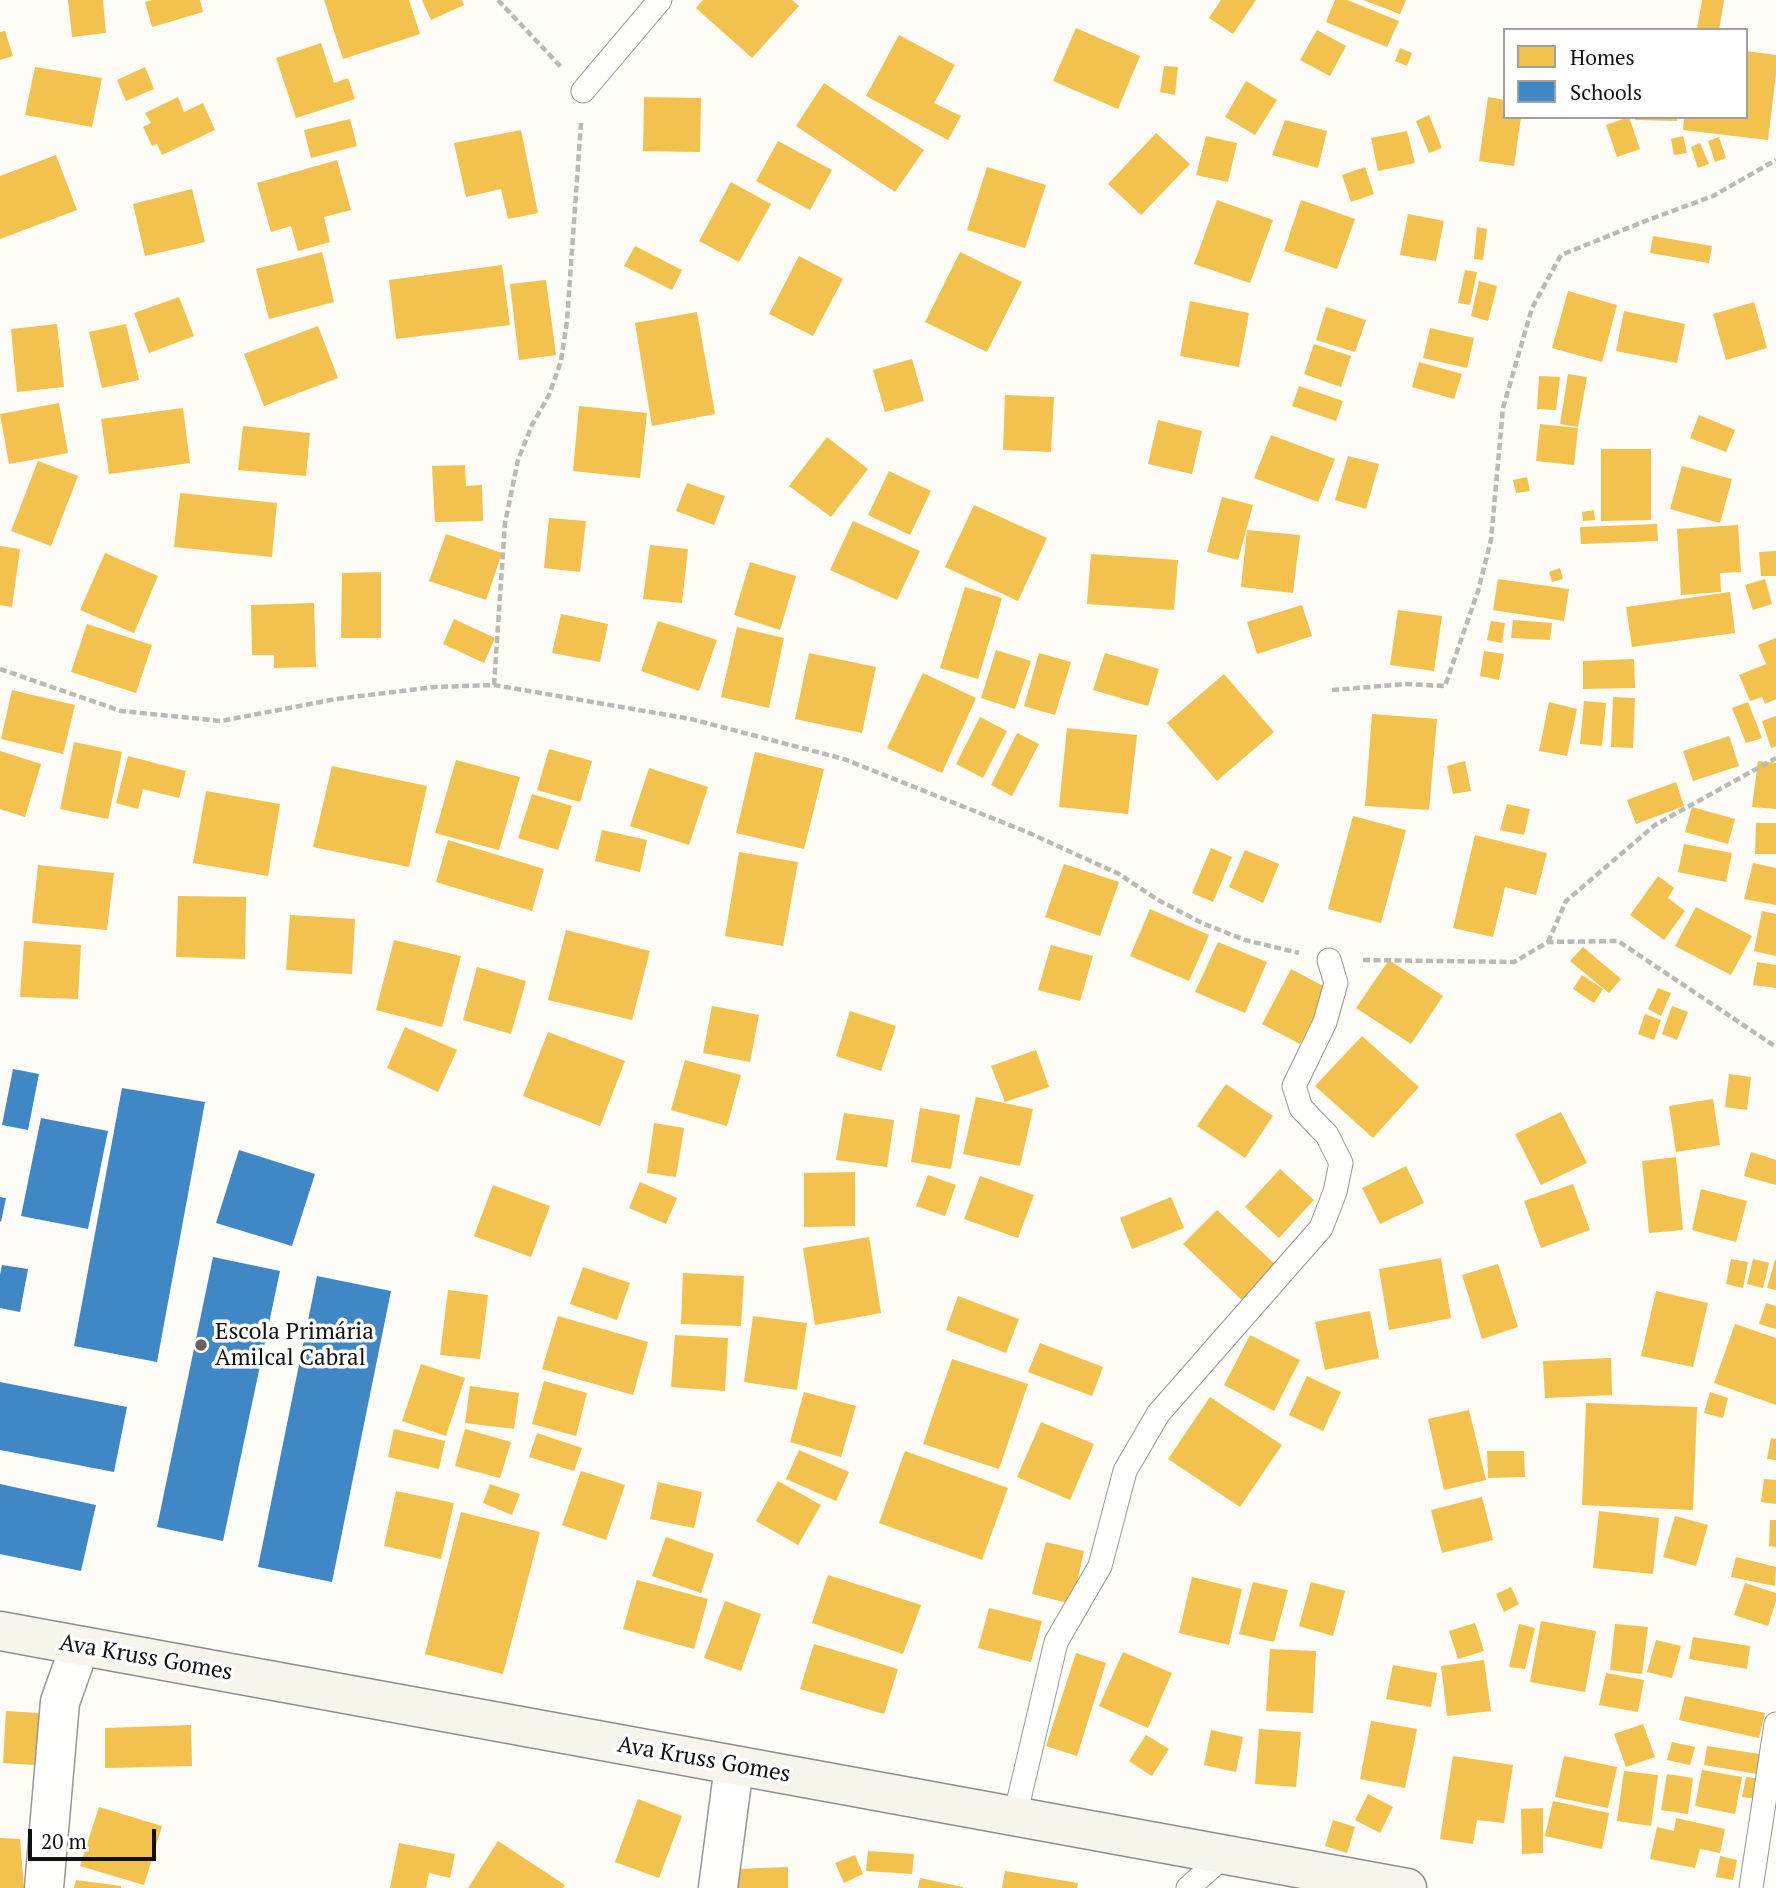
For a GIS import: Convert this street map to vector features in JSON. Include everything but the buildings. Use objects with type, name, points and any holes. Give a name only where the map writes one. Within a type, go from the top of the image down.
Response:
[{"type":"street","name":"Ava Kruss Gomes","points":[[0,1632],[1407,1888]]},
{"type":"street","points":[[44,1888],[60,1702],[80,1646]]},
{"type":"street","points":[[718,1888],[734,1766]]},
{"type":"lane","points":[[583,91],[660,0]]},
{"type":"lane","points":[[1015,1816],[1056,1642],[1100,1566],[1125,1471],[1158,1414],[1321,1228],[1335,1192],[1341,1163],[1327,1135],[1301,1108],[1294,1086],[1325,1022],[1336,983],[1329,960]]},
{"type":"lane","points":[[1751,1888],[1776,1724]]},
{"type":"lane","points":[[1188,1888],[1225,1854]]},
{"type":"path","points":[[494,685],[505,523],[518,460],[532,425],[549,395],[561,361],[567,321],[583,91],[498,0]]},
{"type":"path","points":[[1332,690],[1406,684],[1445,686],[1478,591],[1491,540],[1503,408],[1532,308],[1561,255],[1647,219],[1713,196],[1776,160]]},
{"type":"path","points":[[0,669],[121,711],[220,721],[336,699],[435,687],[494,685],[691,719],[844,759],[1027,832],[1119,874],[1157,900],[1202,923],[1245,940],[1329,960],[1514,962],[1548,942],[1618,940],[1776,1047]]},
{"type":"path","points":[[1548,942],[1566,901],[1654,824],[1776,758]]},
{"type":"place","name":"Escola Primária Amilcal Cabral","points":[[201,1345]]}]
